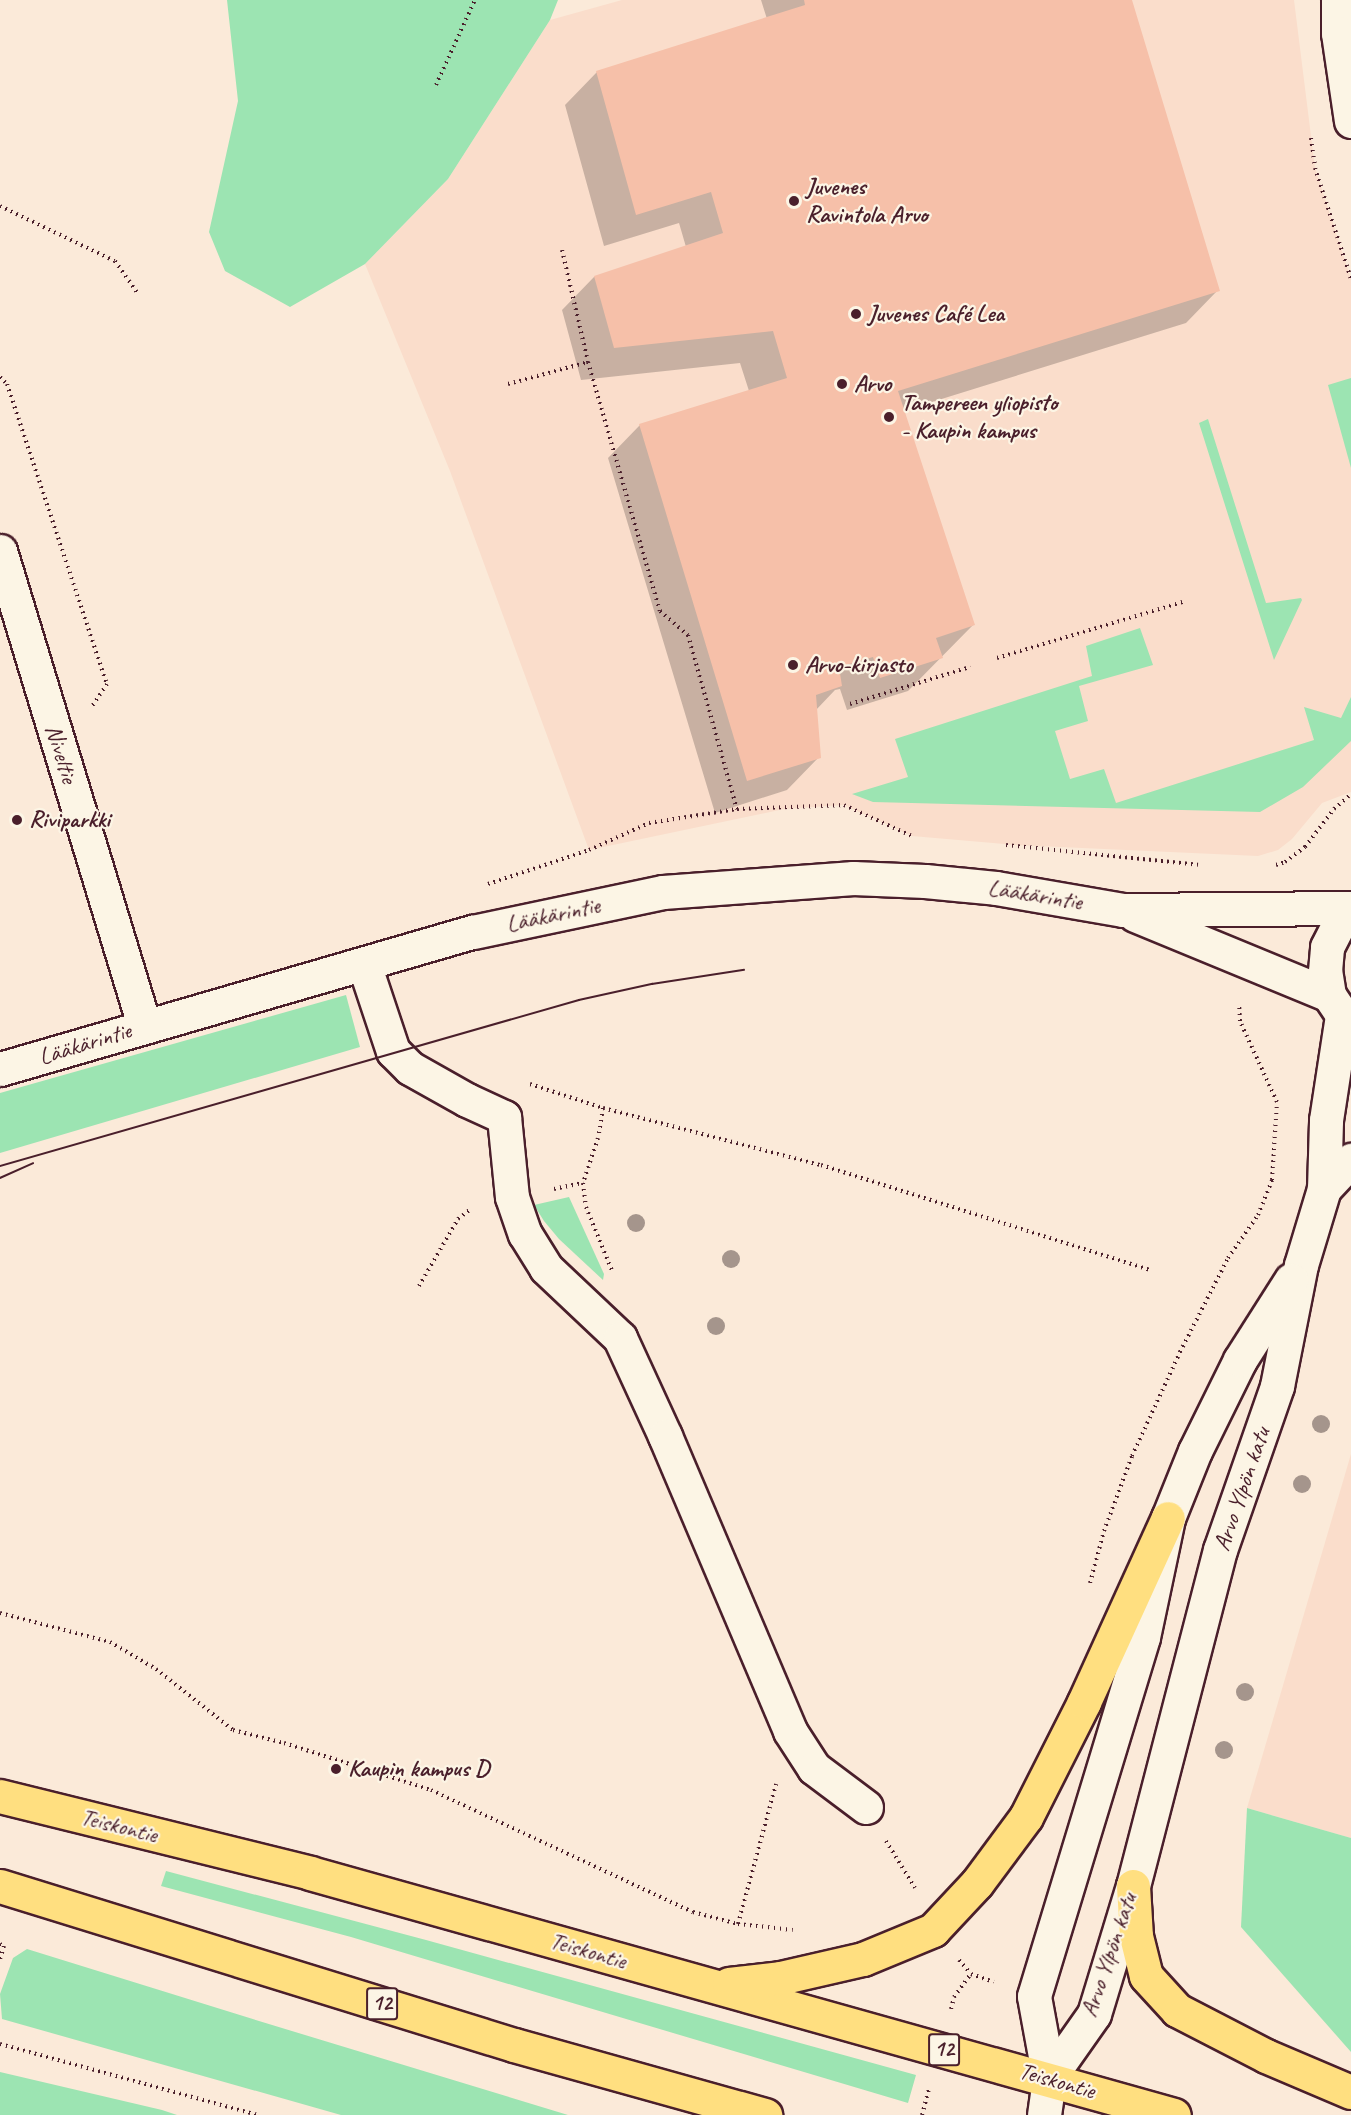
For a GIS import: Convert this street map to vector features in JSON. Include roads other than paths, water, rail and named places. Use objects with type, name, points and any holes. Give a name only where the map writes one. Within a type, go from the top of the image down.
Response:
[{"type":"highway","points":[[712,1986],[780,1978],[862,1959],[933,1930],[977,1883],[1026,1816],[1084,1702],[1168,1518]]},
{"type":"highway","name":"Teiskontie","points":[[0,1796],[310,1873],[1049,2078],[1174,2115]]},
{"type":"highway","name":"12","points":[[0,1886],[514,2045],[765,2115]]},
{"type":"highway","points":[[1133,1886],[1136,1936],[1146,1976],[1177,2010],[1266,2056],[1351,2092]]},
{"type":"street","points":[[1338,0],[1338,33],[1351,121]]},
{"type":"street","name":"Niveltie","points":[[0,551],[144,1026]]},
{"type":"street","name":"Lääkärintie","points":[[0,1069],[473,932],[663,892],[853,879],[925,881],[996,888],[1123,910],[1351,910]]},
{"type":"street","name":"Lääkärintie","points":[[1123,910],[1341,1011]]},
{"type":"street","name":"Arvo Ylpön katu","points":[[1049,2078],[1094,2014],[1133,1886],[1220,1550],[1277,1386],[1300,1265],[1324,1190],[1326,1120],[1341,1011],[1324,971],[1328,947],[1338,925],[1351,910]]},
{"type":"street","points":[[364,963],[393,1051],[410,1068],[467,1100],[504,1117],[512,1197],[525,1234],[546,1268],[620,1338],[684,1478],[790,1731],[814,1768],[866,1807]]},
{"type":"street","name":"Arvo Ylpön katu","points":[[1324,1190],[1351,1160]]},
{"type":"street","name":"Arvo Ylpön katu","points":[[1049,2078],[1034,1996],[1143,1637],[1168,1518],[1195,1451],[1240,1360],[1300,1265]]},
{"type":"street","points":[[1044,2115],[1049,2078]]},
{"type":"tram line","points":[[0,1166],[579,1000],[652,984],[744,970]]},
{"type":"tram line","points":[[0,1178],[33,1163]]},
{"type":"place","name":"Juvenes Ravintola Arvo","points":[[794,201]]},
{"type":"place","name":"Juvenes Café Lea","points":[[856,314]]},
{"type":"place","name":"Arvo","points":[[842,384]]},
{"type":"place","name":"Tampereen yliopisto - Kaupin kampus","points":[[889,417]]},
{"type":"place","name":"Arvo-kirjasto","points":[[793,665]]},
{"type":"place","name":"Riviparkki","points":[[17,820]]},
{"type":"place","name":"Kaupin kampus D","points":[[336,1769]]}]
